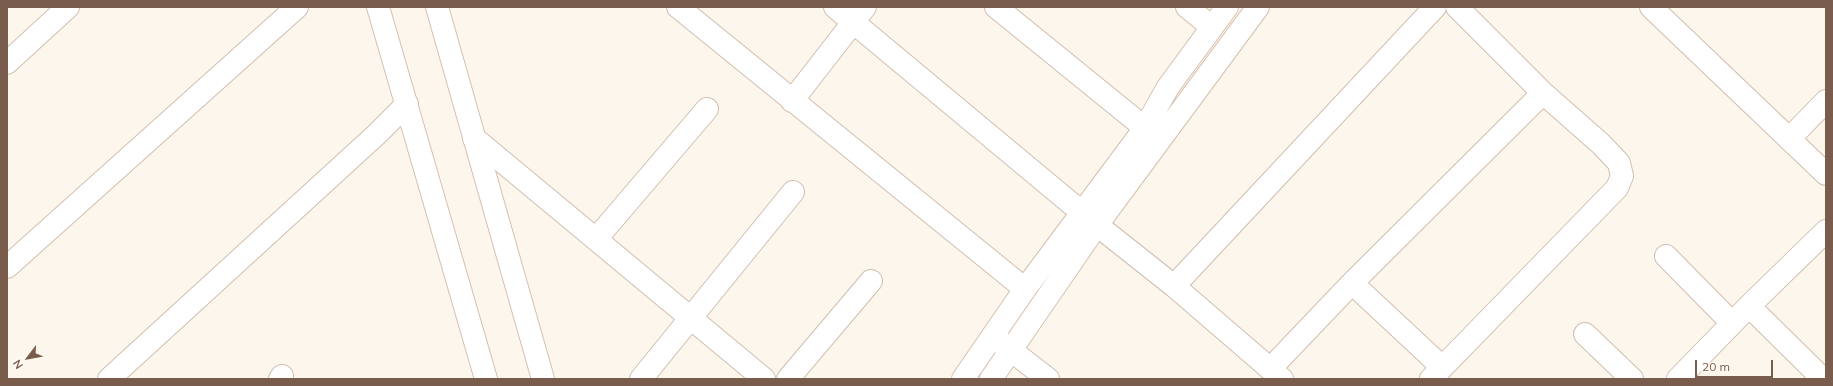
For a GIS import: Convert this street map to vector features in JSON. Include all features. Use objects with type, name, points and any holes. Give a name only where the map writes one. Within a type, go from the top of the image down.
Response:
[{"type":"street","points":[[7,63],[68,7]]},
{"type":"street","points":[[7,267],[297,7]]},
{"type":"street","points":[[378,7],[486,379]]},
{"type":"street","points":[[437,7],[543,379]]},
{"type":"street","points":[[678,7],[1025,289]]},
{"type":"street","points":[[835,7],[859,14],[1090,219],[1174,286],[1276,374],[1352,283],[1543,93]]},
{"type":"street","points":[[996,7],[1145,128]]},
{"type":"street","points":[[1187,7],[1212,27]]},
{"type":"street","points":[[991,379],[1012,350],[1145,128],[1168,86],[1227,7]]},
{"type":"street","points":[[963,379],[1025,289],[1090,219],[1258,7]]},
{"type":"street","points":[[1174,286],[1435,7]]},
{"type":"street","points":[[1352,283],[1436,373],[1617,188],[1622,176],[1619,163],[1601,144],[1543,93],[1457,7]]},
{"type":"street","points":[[1651,7],[1826,174]]},
{"type":"street","points":[[792,101],[859,14]]},
{"type":"street","points":[[1789,139],[1826,101]]},
{"type":"street","points":[[109,379],[377,134],[406,104]]},
{"type":"street","points":[[596,239],[707,110]]},
{"type":"street","points":[[474,138],[764,379]]},
{"type":"street","points":[[641,379],[793,192]]},
{"type":"street","points":[[1678,379],[1749,306],[1826,231]]},
{"type":"street","points":[[1666,256],[1732,323]]},
{"type":"street","points":[[788,379],[871,281]]},
{"type":"street","points":[[1749,306],[1822,379]]},
{"type":"street","points":[[1585,334],[1632,379]]},
{"type":"street","points":[[992,336],[1048,379]]}]
